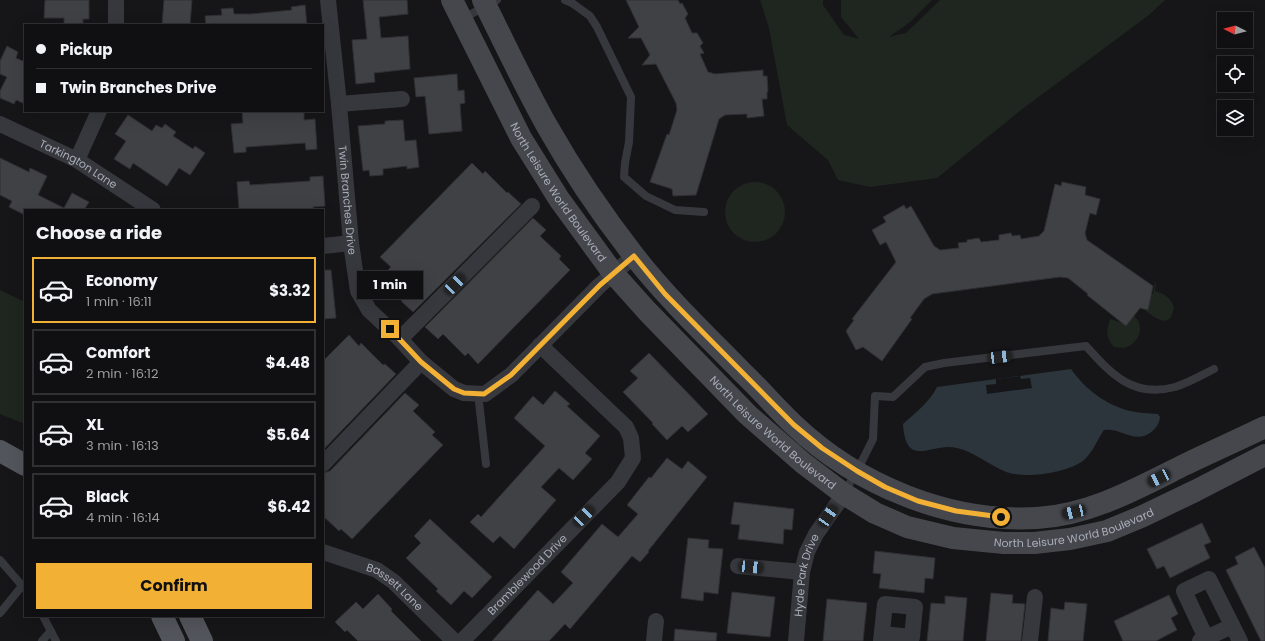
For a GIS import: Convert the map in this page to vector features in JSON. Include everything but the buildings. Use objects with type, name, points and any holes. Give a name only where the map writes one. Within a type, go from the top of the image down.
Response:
[{"type":"main road","points":[[0,451],[24,464]]},
{"type":"main road","points":[[162,617],[174,641]]},
{"type":"main road","points":[[190,617],[202,641]]},
{"type":"street","points":[[116,0],[116,24]]},
{"type":"street","name":"Twin Branches Drive","points":[[328,0],[329,74],[339,104],[351,243],[358,291],[369,310],[400,339],[421,362],[454,389],[464,393],[484,394],[511,375],[613,273],[634,256]]},
{"type":"street","name":"North Leisure World Boulevard","points":[[489,2],[512,61],[547,127],[583,186],[634,256],[665,294],[794,425],[822,448],[885,487],[918,501],[956,511],[989,516],[1037,518],[1064,514],[1085,509],[1134,491],[1265,427]]},
{"type":"street","name":"North Leisure World Boulevard","points":[[456,10],[521,138],[559,199],[613,273],[647,311],[748,415],[802,463],[844,494],[875,513],[907,527],[954,538],[1004,543],[1070,539],[1107,531],[1143,516],[1195,492],[1265,455]]},
{"type":"street","points":[[339,104],[402,99]]},
{"type":"street","points":[[77,160],[99,112]]},
{"type":"street","name":"Tarkington Lane","points":[[0,124],[77,160],[151,209]]},
{"type":"street","points":[[400,339],[532,206]]},
{"type":"street","points":[[324,246],[351,243]]},
{"type":"street","name":"Bramblewood Drive","points":[[462,641],[618,482],[633,458],[631,438],[626,427],[540,345]]},
{"type":"street","points":[[324,463],[421,362]]},
{"type":"street","name":"Hyde Park Drive","points":[[796,641],[802,572],[807,552],[816,534],[844,494]]},
{"type":"street","name":"Bassett Lane","points":[[324,552],[377,570],[394,582],[454,641]]},
{"type":"street","points":[[738,566],[802,572]]},
{"type":"street","points":[[1232,626],[1203,640],[1184,591],[1209,579],[1240,641]]},
{"type":"street","points":[[1030,641],[1035,596]]},
{"type":"street","points":[[654,641],[656,621]]},
{"type":"lane","points":[[565,0],[572,3],[590,16],[597,27],[631,97],[629,142],[624,177],[646,196],[675,210],[704,212]]},
{"type":"lane","points":[[456,10],[489,2]]},
{"type":"lane","points":[[844,494],[873,439],[875,396],[893,397],[925,367],[944,363],[1086,346],[1117,378],[1132,385],[1146,389],[1160,390],[1176,387],[1214,369]]},
{"type":"lane","points":[[478,393],[486,464]]},
{"type":"lane","points":[[0,560],[24,587],[0,613]]},
{"type":"lane","points":[[44,617],[56,641]]},
{"type":"lane","points":[[42,641],[51,631]]},
{"type":"shaded area","points":[[760,0],[823,0],[823,5],[844,35],[859,39],[841,17],[841,0],[932,0],[910,22],[889,37],[906,33],[940,0],[1165,0],[1149,15],[1021,110],[937,178],[870,187],[838,180],[828,160],[787,125],[769,28]]},
{"type":"shaded area","points":[[749,182],[761,182],[772,187],[780,195],[785,206],[783,224],[772,237],[761,242],[749,242],[738,237],[730,229],[725,218],[725,206],[730,195],[738,187]]},
{"type":"shaded area","points":[[1155,282],[1155,291],[1166,296],[1174,306],[1172,315],[1165,321],[1154,317],[1139,305],[1145,293],[1153,294]]},
{"type":"shaded area","points":[[0,290],[24,302],[24,424],[0,414]]},
{"type":"shaded area","points":[[1134,316],[1140,328],[1138,337],[1131,345],[1127,347],[1114,347],[1108,337],[1110,319],[1127,324]]},
{"type":"shaded area","points":[[1071,369],[1089,389],[1113,405],[1140,413],[1158,414],[1160,417],[1157,426],[1150,433],[1138,437],[1116,431],[1104,430],[1084,460],[1077,465],[1045,474],[1012,474],[969,452],[957,448],[948,447],[922,451],[909,447],[905,438],[903,424],[926,403],[937,387]]},
{"type":"pier","points":[[1020,376],[1021,379],[1030,378],[1032,388],[987,394],[986,385],[996,384],[996,379]]},
{"type":"route","points":[[390,329],[421,362],[454,389],[464,393],[484,394],[511,375],[600,285],[634,256],[665,294],[794,425],[822,448],[885,487],[918,501],[956,511],[1001,517]]}]
